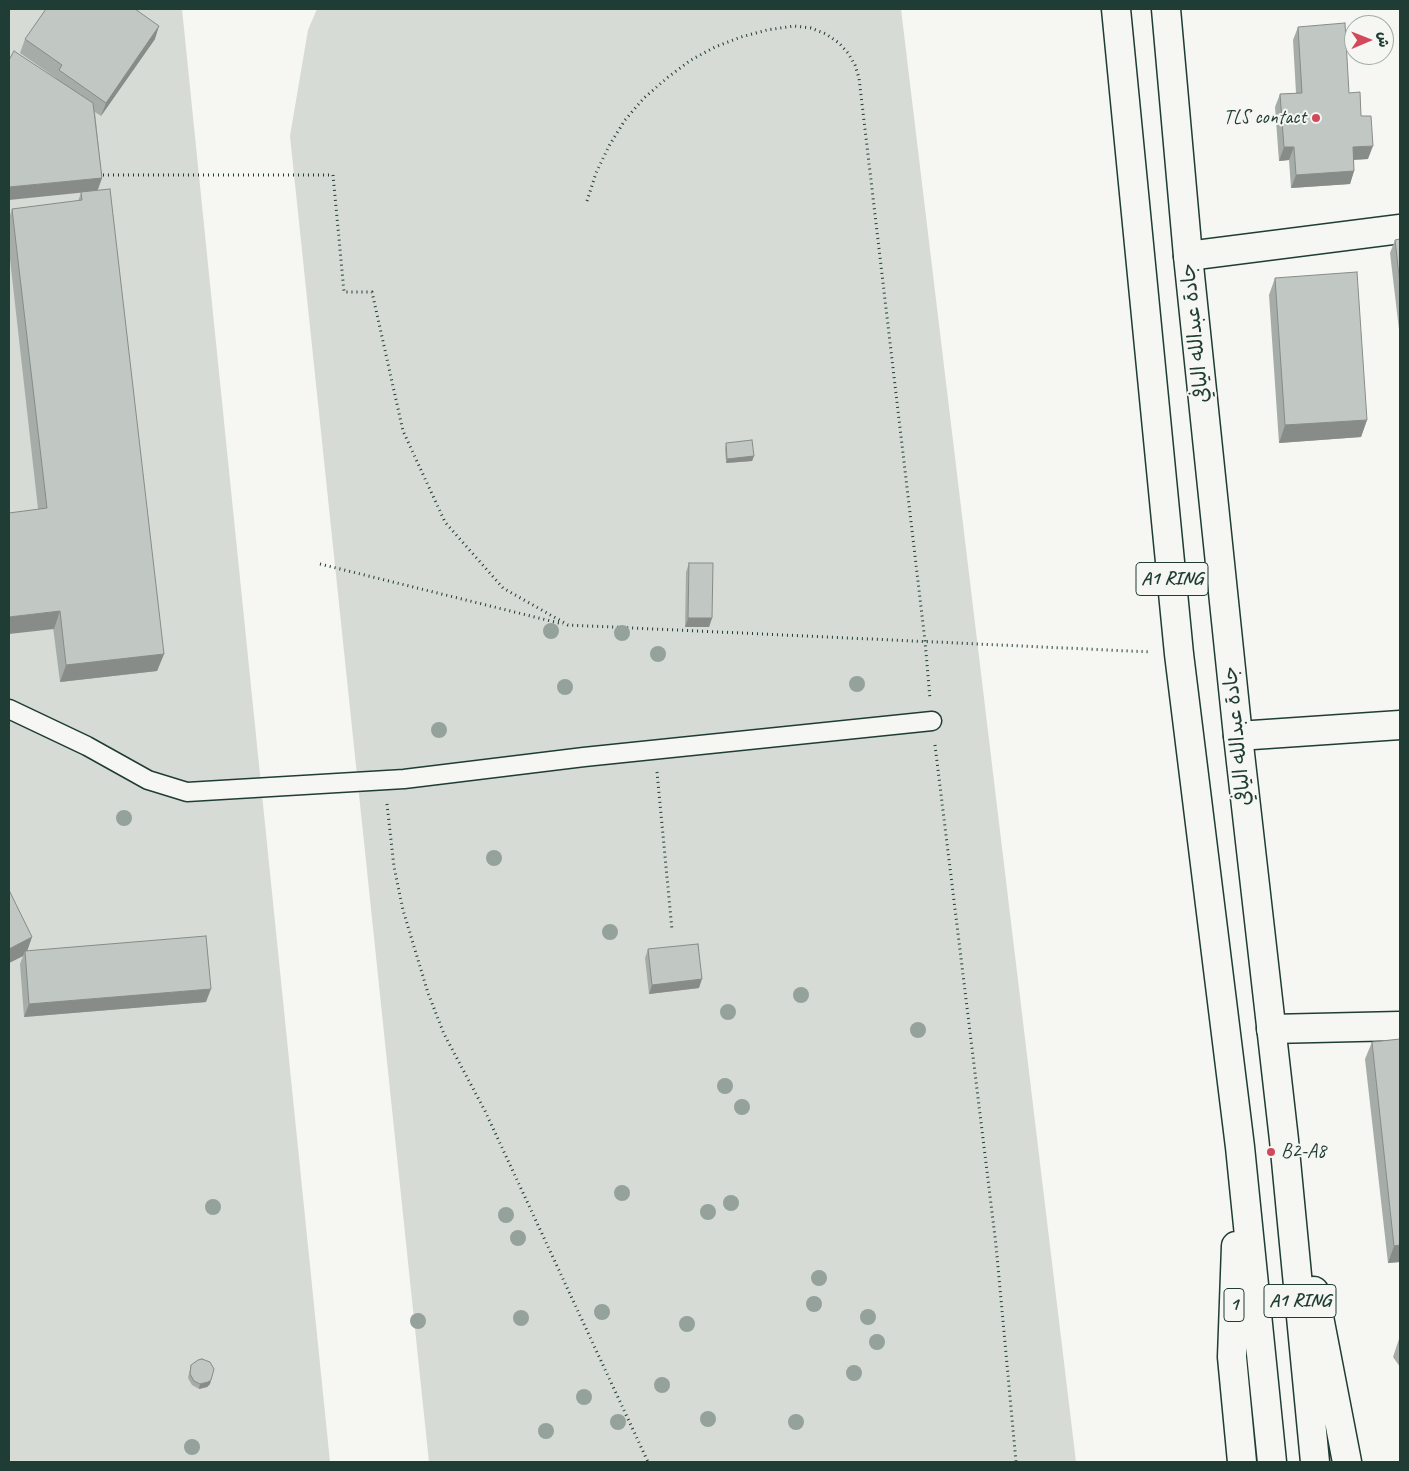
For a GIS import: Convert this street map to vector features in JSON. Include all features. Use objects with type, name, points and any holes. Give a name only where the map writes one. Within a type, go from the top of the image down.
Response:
[{"type":"main road","name":"A1 RING","points":[[1116,9],[1179,654],[1240,1147],[1272,1462]]},
{"type":"main road","name":"جادة عبدالله اليافي","points":[[1166,9],[1188,256],[1238,736],[1284,1140],[1315,1462]]},
{"type":"main road","points":[[1188,256],[1400,230]]},
{"type":"main road","points":[[1238,736],[1400,725]]},
{"type":"main road","points":[[1271,1029],[1400,1026]]},
{"type":"main road","points":[[1284,1140],[1350,1458]]},
{"type":"main road","name":"1","points":[[1240,1147],[1232,1358],[1242,1462]]},
{"type":"lane","points":[[9,709],[87,746],[148,780],[188,792],[385,781],[655,749],[932,721]]},
{"type":"path","points":[[587,202],[596,173],[609,146],[625,120],[644,98],[666,78],[691,60],[715,47],[740,37],[767,30],[794,26],[811,28],[826,34],[840,43],[855,65],[859,78],[925,641],[932,721],[996,1245],[1016,1462]]},
{"type":"path","points":[[96,175],[332,175],[344,292],[372,292],[403,431],[445,522],[503,588],[568,625]]},
{"type":"path","points":[[320,564],[568,625],[1179,654]]},
{"type":"path","points":[[655,749],[672,930]]},
{"type":"path","points":[[385,781],[388,824],[398,884],[414,952],[428,994],[444,1034],[485,1111],[648,1462]]},
{"type":"shaded area","points":[[9,9],[182,9],[330,1462],[9,1462]]},
{"type":"shaded area","points":[[317,9],[901,9],[1076,1462],[429,1462],[290,136],[308,30]]},
{"type":"building","points":[[46,9],[135,9],[159,26],[106,103],[59,70],[62,65],[25,39]]},
{"type":"building","name":"TLS contact","points":[[1344,23],[1344,65],[1347,65],[1349,93],[1360,92],[1361,116],[1371,116],[1373,146],[1353,147],[1354,171],[1296,175],[1294,147],[1284,147],[1280,94],[1302,93],[1298,27]]},
{"type":"building","points":[[14,51],[93,103],[102,178],[9,187],[9,60]]},
{"type":"building","points":[[110,189],[164,654],[66,665],[60,611],[9,617],[9,513],[47,508],[12,209],[82,200],[81,192]]},
{"type":"building","points":[[1400,239],[1400,284],[1395,240]]},
{"type":"building","points":[[1357,272],[1367,420],[1285,425],[1275,278]]},
{"type":"building","points":[[752,440],[754,456],[727,459],[726,443]]},
{"type":"building","points":[[689,563],[713,563],[712,618],[688,618]]},
{"type":"building","points":[[9,890],[32,937],[9,949]]},
{"type":"building","points":[[206,936],[211,989],[29,1004],[25,951]]},
{"type":"building","points":[[698,944],[702,979],[652,985],[648,949]]},
{"type":"building","points":[[1400,1039],[1400,1245],[1394,1246],[1372,1042]]},
{"type":"building","points":[[202,1359],[210,1362],[214,1369],[211,1380],[200,1384],[194,1381],[190,1374],[191,1365]]},
{"type":"place","name":"TLS contact","points":[[1316,118]]},
{"type":"place","name":"B2-A8","points":[[1271,1152]]}]
